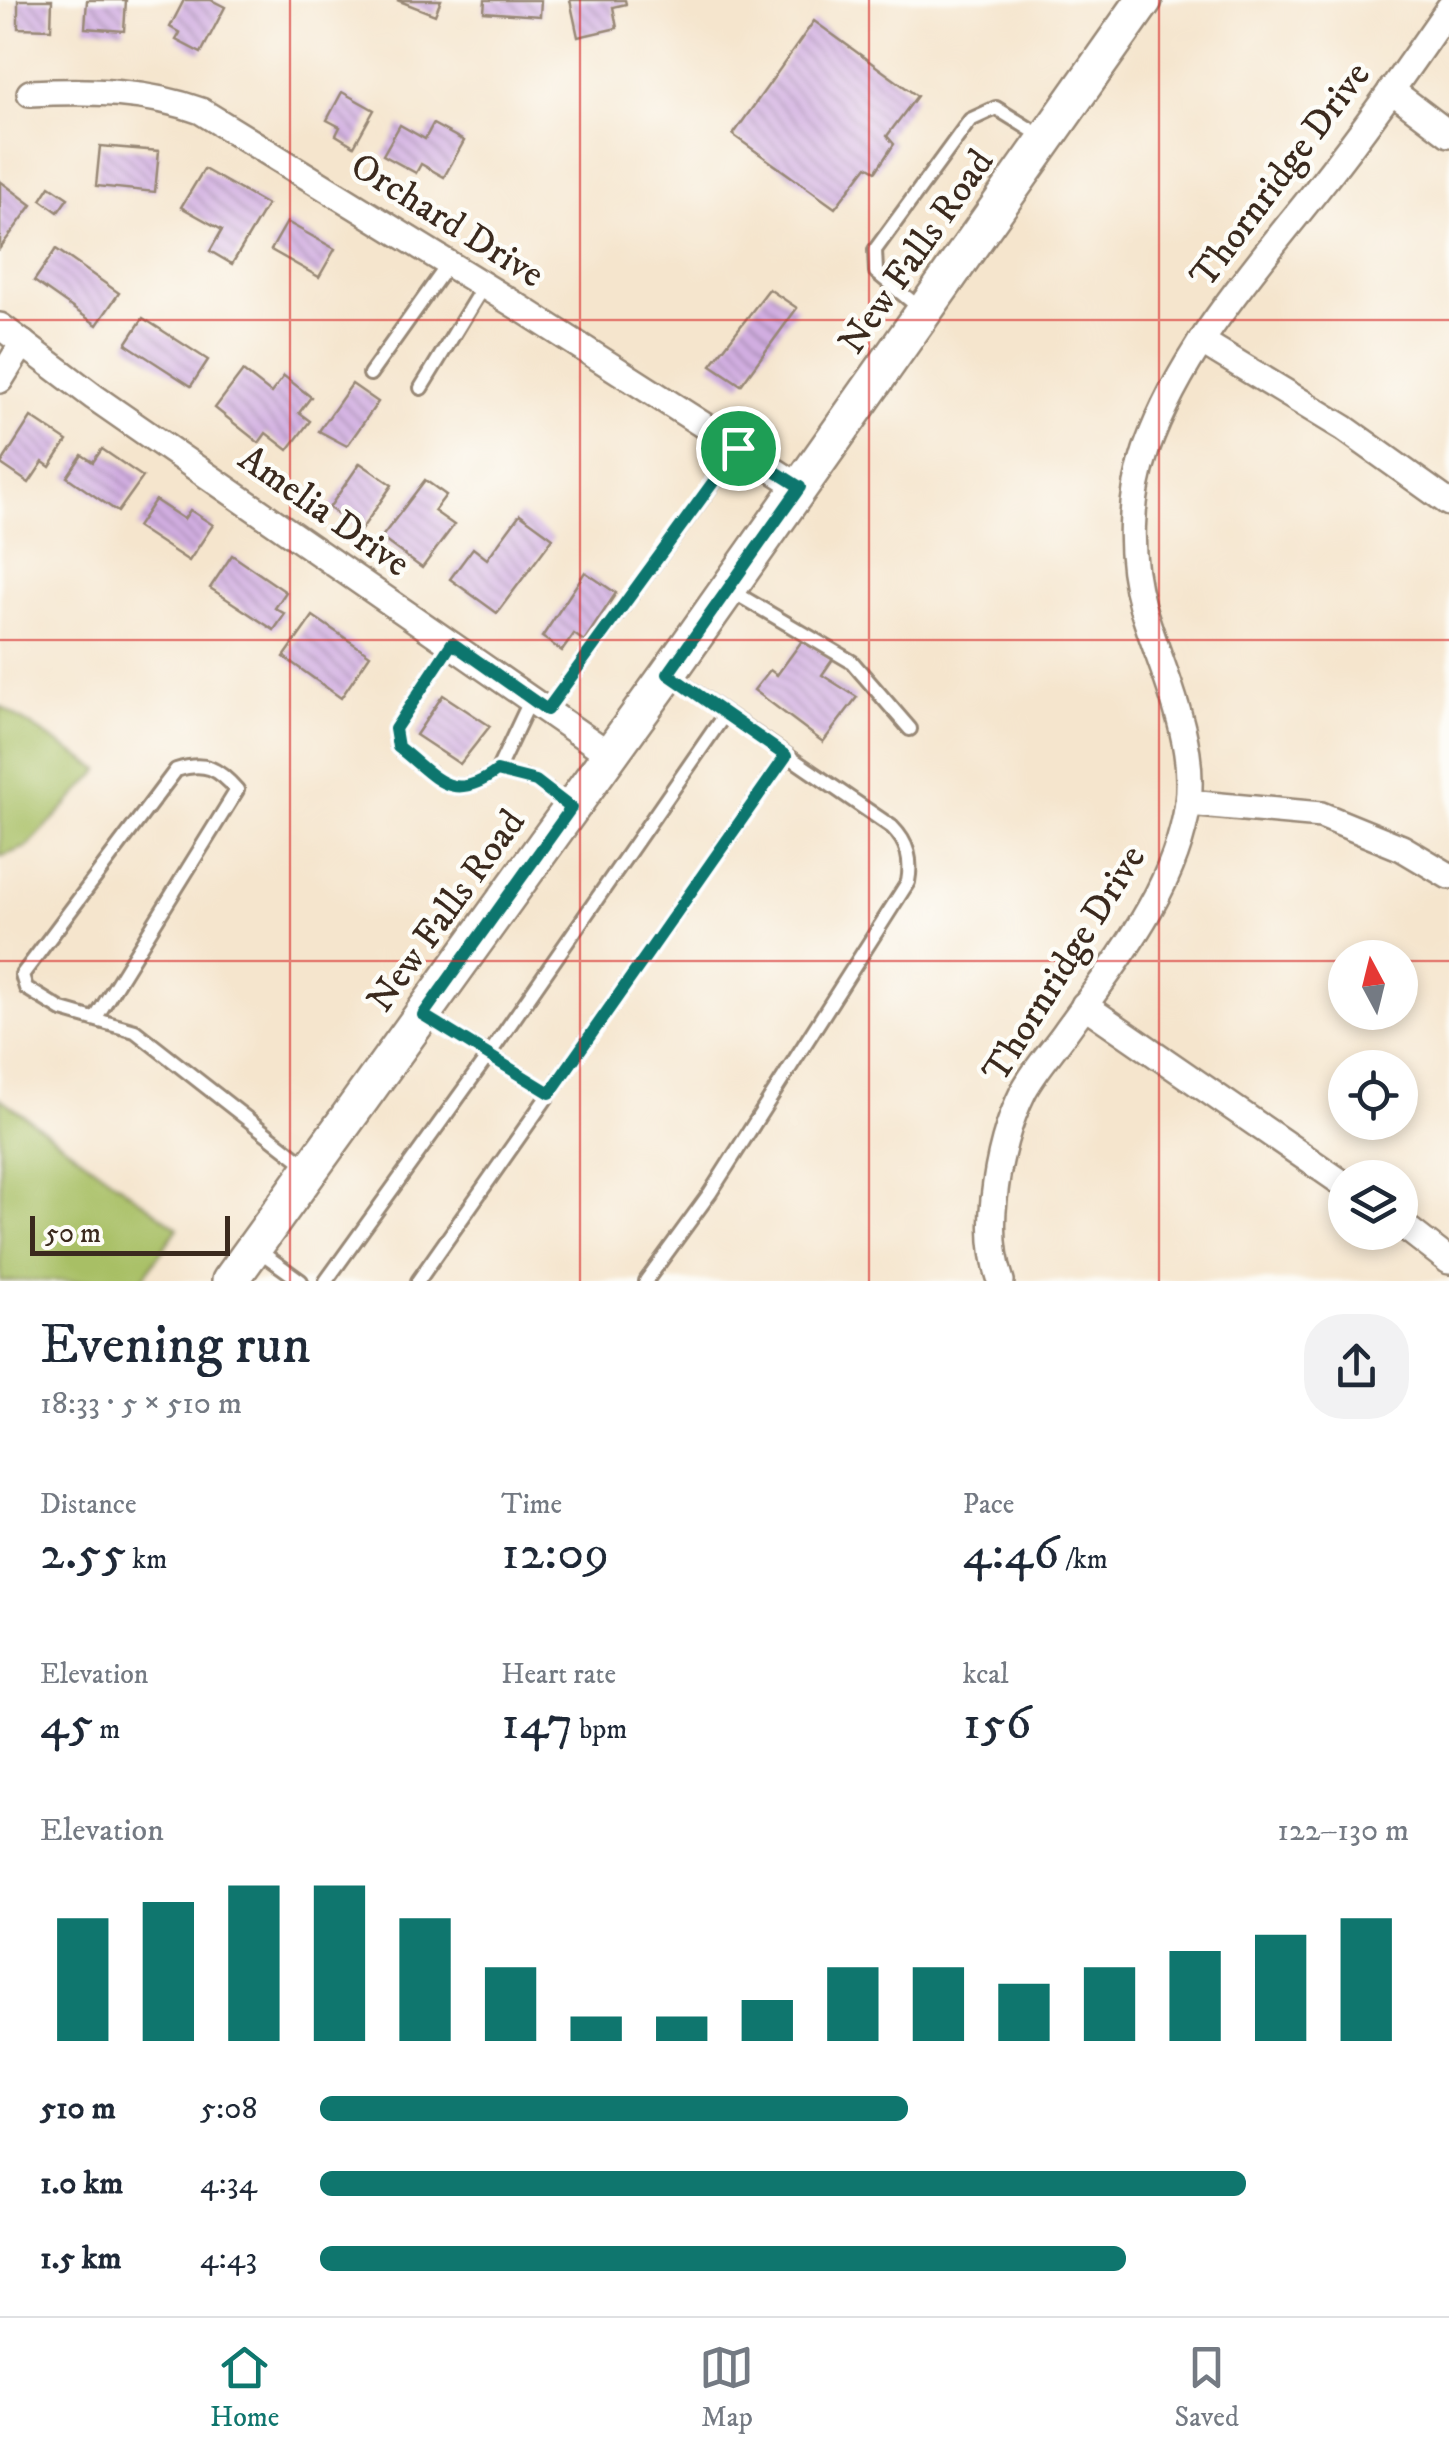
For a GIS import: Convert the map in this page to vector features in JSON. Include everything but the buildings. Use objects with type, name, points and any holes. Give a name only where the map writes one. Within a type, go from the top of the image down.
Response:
[{"type":"main road","name":"New Falls Road","points":[[230,1281],[668,674],[1144,0]]},
{"type":"street","name":"Thornridge Drive","points":[[1000,1281],[992,1214],[996,1174],[1008,1127],[1026,1087],[1128,945],[1163,884],[1174,860],[1188,803],[1189,762],[1173,697],[1141,603],[1132,516],[1136,482],[1147,448],[1200,341],[1317,190],[1449,8]]},
{"type":"street","points":[[1391,90],[1449,134]]},
{"type":"street","name":"Orchard Drive","points":[[30,93],[139,96],[175,102],[201,112],[449,263],[800,487]]},
{"type":"street","name":"Amelia Drive","points":[[0,326],[94,396],[609,754]]},
{"type":"street","points":[[1200,341],[1331,419],[1449,504]]},
{"type":"street","points":[[0,380],[23,343]]},
{"type":"street","points":[[1188,803],[1288,809],[1321,815],[1402,848],[1449,876]]},
{"type":"street","points":[[1084,1006],[1328,1173]]},
{"type":"street","points":[[1418,1238],[1449,1262]]},
{"type":"lane","points":[[924,312],[876,272],[875,250],[970,120],[996,108],[1046,139]]},
{"type":"lane","points":[[370,374],[449,263]]},
{"type":"lane","points":[[421,388],[484,285]]},
{"type":"lane","points":[[452,643],[395,729],[398,747],[445,784],[460,789],[479,784],[497,771],[539,705],[738,448]]},
{"type":"lane","points":[[728,589],[852,662],[910,728]]},
{"type":"lane","points":[[646,1281],[710,1193],[908,882],[909,855],[898,832],[668,674]]},
{"type":"lane","points":[[326,1281],[725,714]]},
{"type":"lane","points":[[418,1281],[786,756]]},
{"type":"lane","points":[[94,1019],[237,790],[221,771],[198,763],[176,770],[22,975],[26,988],[62,1010],[135,1031],[312,1170]]},
{"type":"lane","points":[[497,771],[536,781],[571,808]]},
{"type":"lane","points":[[423,1015],[550,1093]]},
{"type":"lane","points":[[256,1249],[301,1281]]},
{"type":"green space","points":[[0,706],[100,770],[27,847],[0,857]]},
{"type":"green space","points":[[0,1098],[178,1228],[141,1281],[0,1281]]},
{"type":"route","points":[[738,448],[800,487],[668,674],[786,756],[550,1093],[423,1015],[571,808],[536,781],[497,771],[479,784],[460,789],[445,784],[398,747],[395,729],[452,643],[547,710],[738,448]]}]
